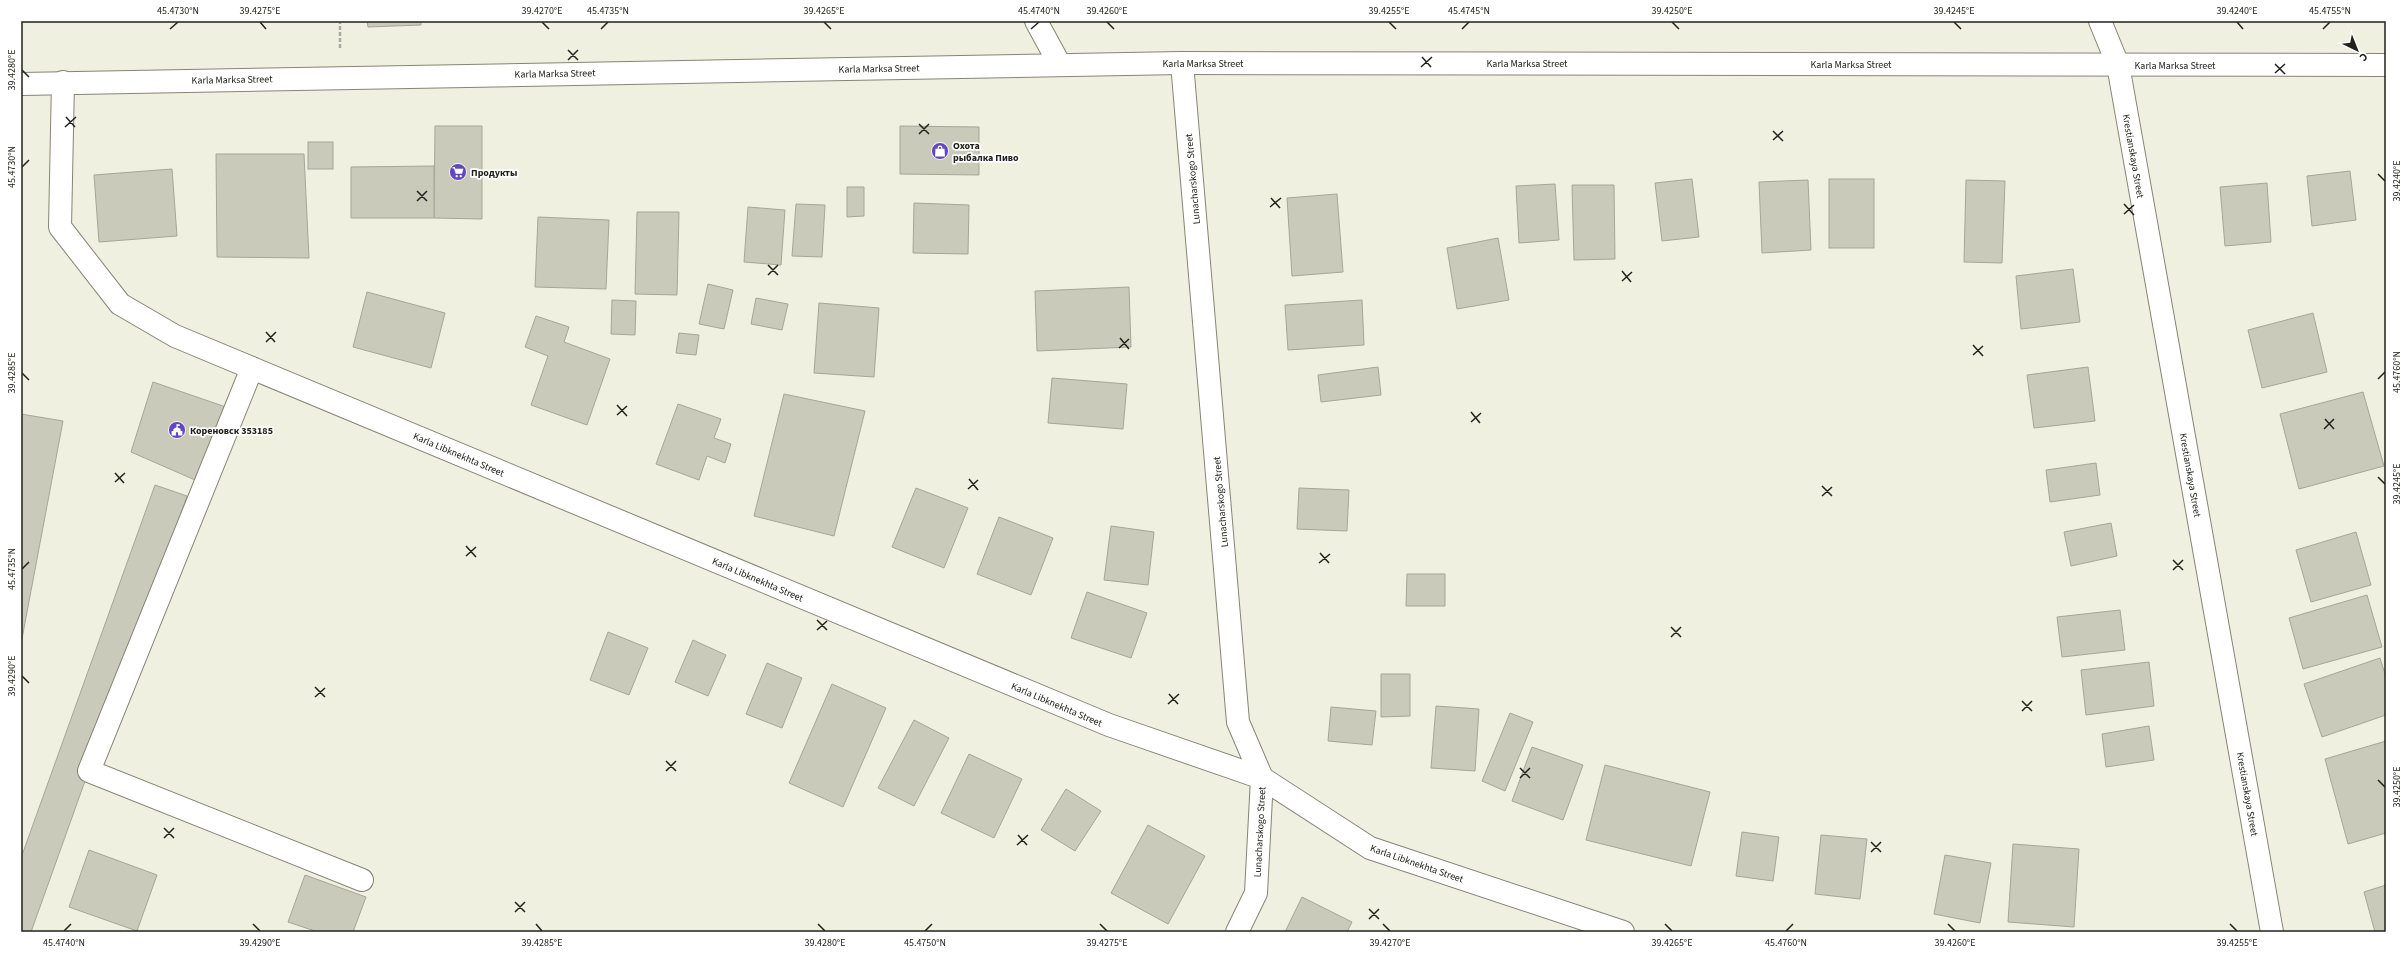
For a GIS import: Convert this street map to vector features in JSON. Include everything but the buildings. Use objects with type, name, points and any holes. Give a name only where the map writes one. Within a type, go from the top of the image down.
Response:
[{"type":"street","points":[[1036,21],[1060,65]]},
{"type":"street","name":"Krestianskaya Street","points":[[2100,21],[2118,64],[2272,932]]},
{"type":"street","name":"Karla Marksa Street","points":[[21,84],[63,82],[1182,63],[2386,65]]},
{"type":"street","name":"Lunacharskogo Street","points":[[1182,63],[1238,722],[1262,778],[1256,893],[1237,932]]},
{"type":"street","name":"Karla Libknekhta Street","points":[[63,82],[60,226],[120,304],[175,336],[1109,725],[1262,778],[1370,848],[1623,932]]},
{"type":"street","points":[[252,368],[89,771],[362,880]]},
{"type":"place","name":"Охота рыбалка Пиво","points":[[940,151]]},
{"type":"place","name":"Продукты","points":[[458,172]]},
{"type":"place","name":"Кореновск 353185","points":[[177,430]]}]
